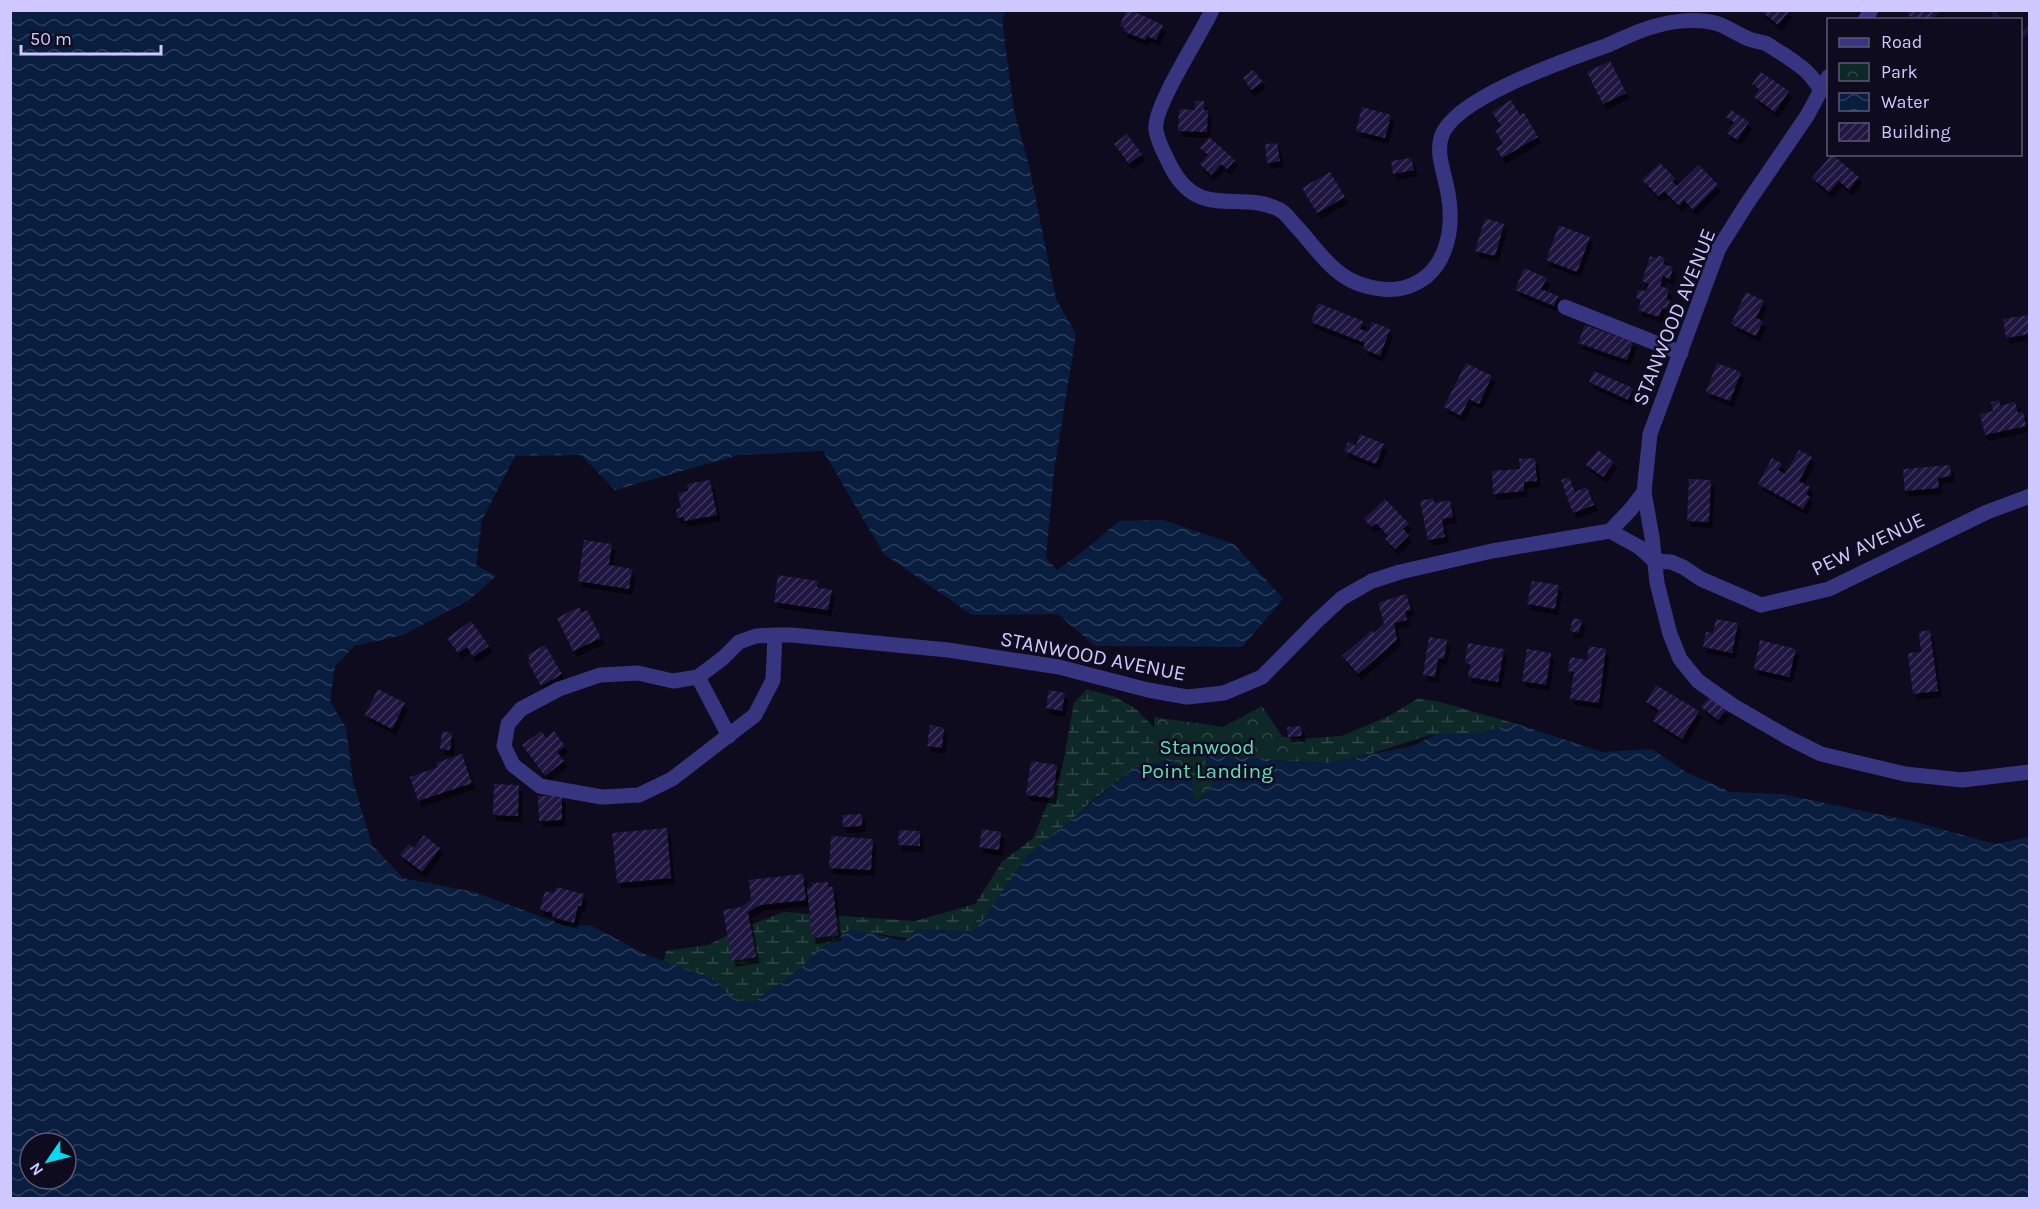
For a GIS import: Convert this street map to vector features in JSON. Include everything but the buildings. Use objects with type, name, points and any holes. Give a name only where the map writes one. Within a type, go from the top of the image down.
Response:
[{"type":"street","points":[[1212,10],[1159,108],[1155,126],[1159,144],[1181,184],[1192,193],[1208,200],[1268,205],[1283,211],[1338,274],[1357,284],[1378,289],[1402,288],[1422,279],[1440,263],[1447,246],[1450,223],[1449,196],[1439,151],[1442,135],[1451,120],[1473,104],[1541,70],[1652,27],[1681,21],[1715,23],[1750,40],[1768,44],[1825,84]]},
{"type":"street","name":"STANWOOD AVENUE","points":[[1825,84],[1807,116],[1719,248],[1650,434],[1644,492],[1653,537],[1657,583],[1670,634],[1680,659],[1698,681],[1732,705],[1821,754],[1905,774],[1962,780],[2030,772]]},
{"type":"street","points":[[1566,307],[1681,353]]},
{"type":"street","points":[[1644,492],[1610,531],[1639,548],[1655,561]]},
{"type":"street","name":"PEW AVENUE","points":[[1655,561],[1671,562],[1701,579],[1761,605],[1829,589],[1986,512],[2030,496]]},
{"type":"street","name":"STANWOOD AVENUE","points":[[698,677],[739,642],[756,636],[792,635],[960,652],[1059,667],[1148,690],[1187,697],[1224,693],[1262,677],[1342,598],[1372,581],[1492,550],[1610,531]]},
{"type":"street","points":[[729,736],[698,677],[673,681],[638,673],[600,675],[559,689],[521,709],[508,724],[504,746],[513,765],[540,786],[602,797],[639,795],[672,778],[711,747],[729,736],[755,715],[772,680],[775,636]]},
{"type":"green space","points":[[1087,689],[1115,697],[1136,709],[1162,736],[1258,733],[1298,739],[1341,736],[1389,716],[1419,698],[1517,724],[1481,735],[1430,735],[1189,804],[1155,778],[1132,769],[1087,805],[975,930],[932,942],[879,934],[841,940],[745,1008],[660,975],[666,951],[708,945],[742,928],[784,912],[915,921],[975,904],[1002,862],[1033,838],[1062,769],[1074,703]]},
{"type":"green space","name":"Stanwood Point Landing","points":[[1262,706],[1305,771],[1199,805],[1190,793],[1155,780],[1154,717],[1223,727]]},
{"type":"water","points":[[10,11],[1006,11],[1002,20],[1014,110],[1030,170],[1056,299],[1076,334],[1054,471],[1046,558],[1057,570],[1119,521],[1163,520],[1234,544],[1283,599],[1242,647],[1095,646],[1058,614],[972,615],[884,554],[823,451],[739,455],[615,490],[581,455],[515,456],[482,520],[476,565],[496,576],[469,600],[403,635],[354,646],[335,667],[330,701],[346,728],[353,781],[372,845],[403,878],[474,892],[566,926],[590,925],[647,955],[711,978],[733,998],[752,1003],[800,969],[815,952],[851,929],[905,941],[916,929],[975,931],[1026,857],[1132,769],[1170,758],[1192,777],[1194,801],[1213,789],[1204,755],[1329,763],[1412,746],[1437,734],[1474,733],[1517,724],[1602,752],[1652,749],[1686,772],[1731,792],[1782,794],[1912,821],[1995,844],[2029,837],[2029,1198],[11,1198]]},
{"type":"waterway","points":[[1992,10],[1998,18]]},
{"type":"waterway","points":[[2022,35],[2030,27]]}]
